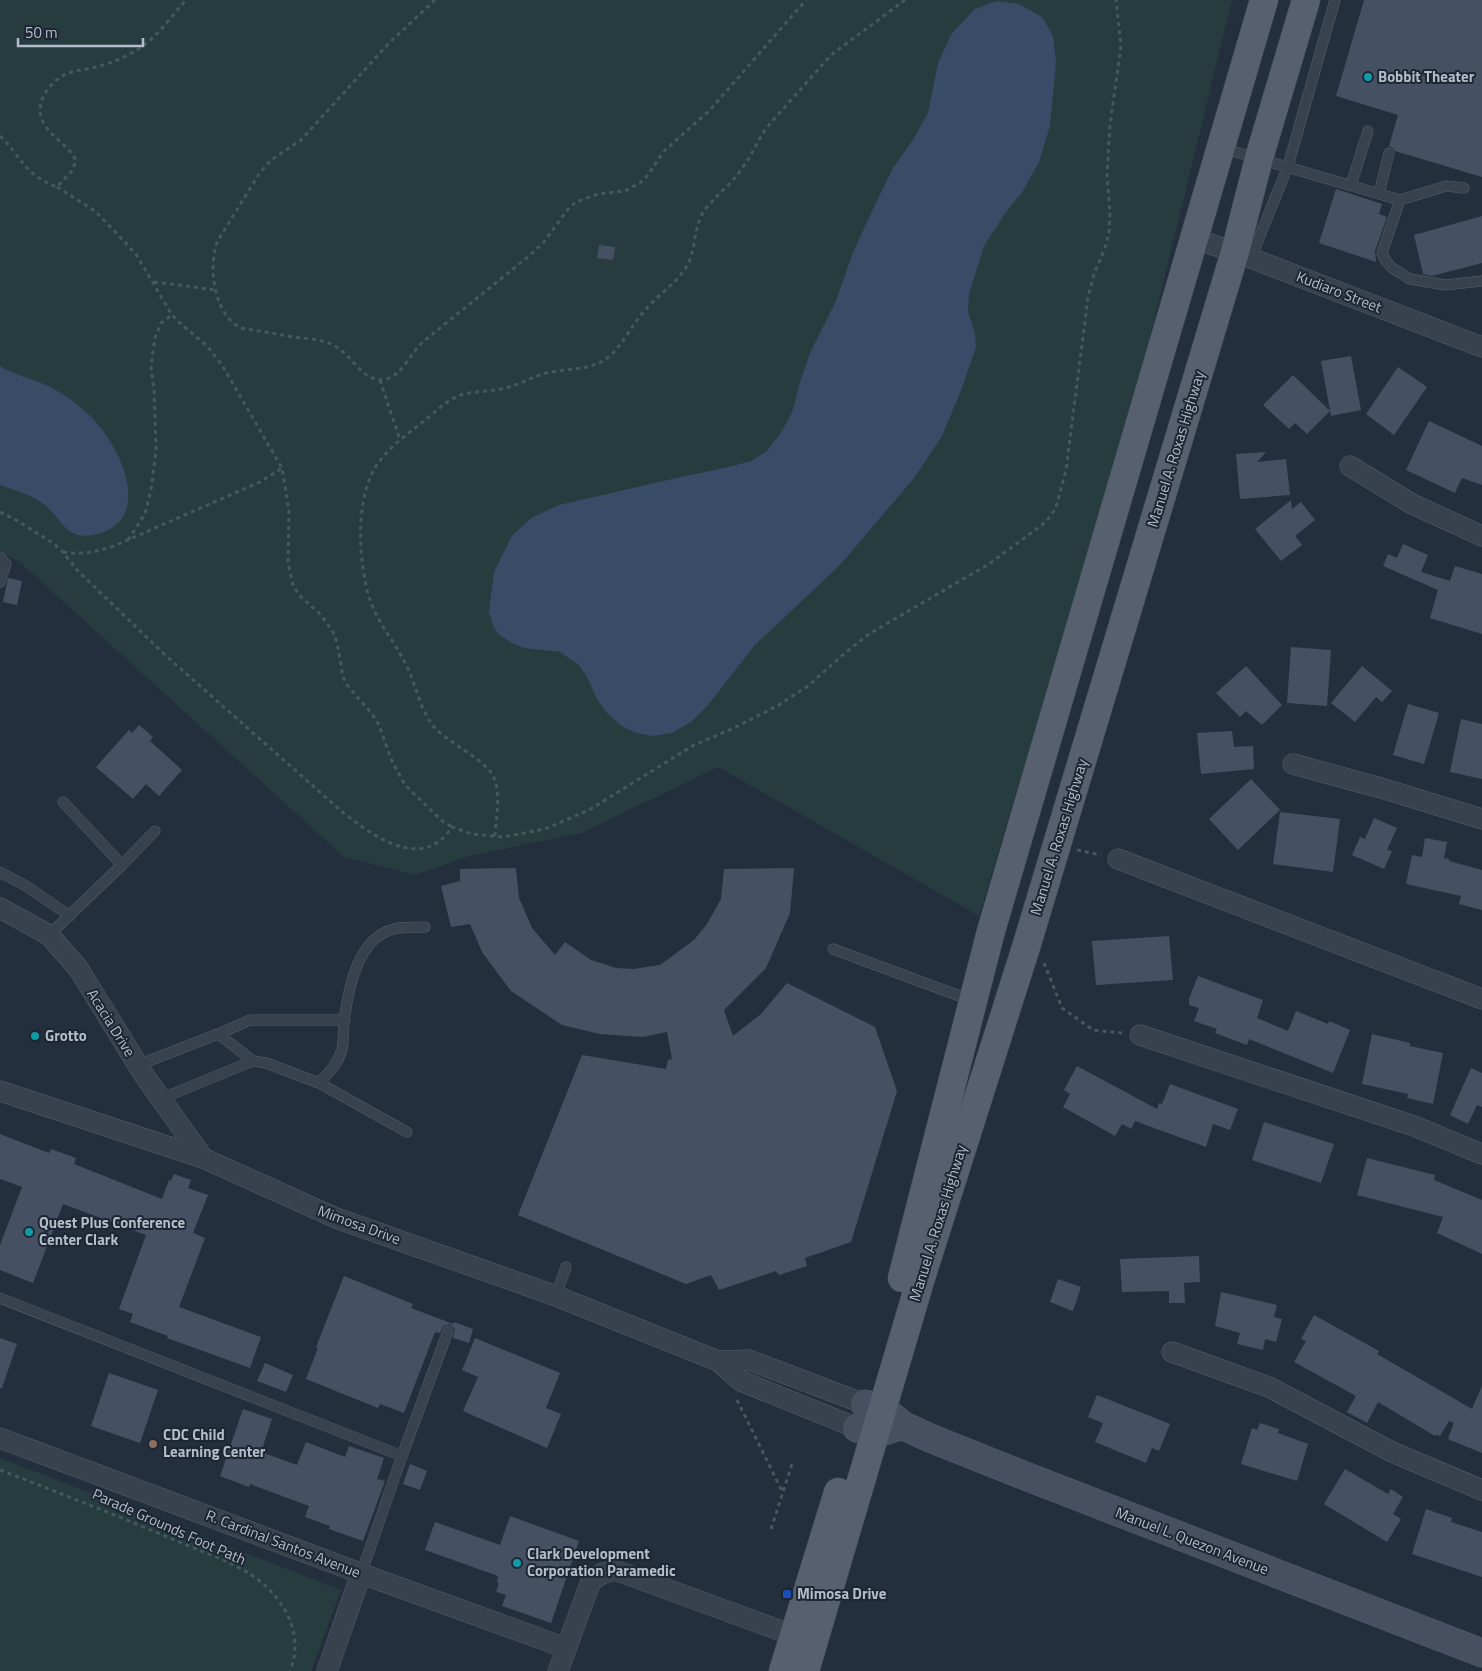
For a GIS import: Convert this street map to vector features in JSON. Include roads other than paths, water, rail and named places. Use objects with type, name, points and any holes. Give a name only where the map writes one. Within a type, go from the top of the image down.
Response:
[{"type":"main road","name":"Manuel A. Roxas Highway","points":[[870,1419],[904,1272],[997,912],[1264,0]]},
{"type":"main road","name":"Manuel A. Roxas Highway","points":[[783,1671],[803,1639],[870,1419],[921,1278],[1243,255],[1259,158],[1306,0]]},
{"type":"main road","name":"Manuel A. Roxas Highway","points":[[803,1639],[805,1671]]},
{"type":"street","name":"Kudiaro Street","points":[[1195,239],[1243,255],[1482,347]]},
{"type":"street","points":[[1350,466],[1412,504],[1482,536]]},
{"type":"street","points":[[1293,764],[1381,788],[1482,819]]},
{"type":"street","points":[[1118,859],[1482,999]]},
{"type":"street","name":"Acacia Drive","points":[[0,908],[50,935],[78,968],[160,1099],[203,1158]]},
{"type":"street","points":[[1140,1035],[1414,1126],[1482,1154]]},
{"type":"street","name":"Mimosa Drive","points":[[0,1091],[203,1158],[336,1218],[556,1296],[718,1361],[742,1382],[870,1419]]},
{"type":"street","points":[[1172,1352],[1269,1387],[1392,1452],[1482,1490]]},
{"type":"street","name":"Mimosa Drive","points":[[718,1361],[749,1360],[870,1419]]},
{"type":"street","name":"Manuel L. Quezon Avenue","points":[[870,1419],[904,1426],[1033,1480],[1482,1653]]},
{"type":"street","name":"R. Cardinal Santos Avenue","points":[[0,1438],[361,1574],[566,1648]]},
{"type":"street","points":[[558,1671],[591,1581],[603,1573],[615,1570],[803,1639]]},
{"type":"street","points":[[327,1671],[361,1574]]},
{"type":"lane","points":[[1243,255],[1288,166],[1335,0]]},
{"type":"lane","points":[[1352,185],[1368,131]]},
{"type":"lane","points":[[1221,147],[1400,200],[1446,186],[1464,188]]},
{"type":"lane","points":[[1379,194],[1389,153]]},
{"type":"lane","points":[[1400,200],[1382,253],[1392,268],[1410,278],[1445,285],[1482,281]]},
{"type":"lane","points":[[0,557],[6,564],[0,582]]},
{"type":"lane","points":[[63,802],[122,865]]},
{"type":"lane","points":[[50,935],[155,831]]},
{"type":"lane","points":[[0,872],[26,886],[70,916]]},
{"type":"lane","points":[[318,1083],[335,1066],[342,1048],[352,983],[358,963],[370,944],[376,938],[394,929],[425,927]]},
{"type":"lane","points":[[833,949],[973,1001]]},
{"type":"lane","points":[[138,1065],[250,1020],[345,1020]]},
{"type":"lane","points":[[218,1034],[253,1061],[266,1063],[318,1083],[407,1132]]},
{"type":"lane","points":[[160,1099],[253,1061]]},
{"type":"lane","points":[[556,1296],[566,1267]]},
{"type":"lane","points":[[0,1298],[402,1456]]},
{"type":"lane","points":[[361,1574],[448,1331]]},
{"type":"water","points":[[997,1],[1019,4],[1042,17],[1053,36],[1056,62],[1050,126],[1039,162],[1023,191],[1006,212],[984,246],[969,294],[968,312],[975,334],[976,347],[962,388],[942,436],[914,478],[840,565],[754,646],[708,705],[691,722],[672,733],[653,736],[636,733],[620,725],[607,713],[597,699],[579,665],[560,652],[524,648],[498,634],[489,612],[494,572],[512,536],[531,518],[559,505],[729,467],[751,461],[767,451],[782,431],[793,410],[810,353],[836,301],[853,252],[874,207],[893,168],[914,138],[928,113],[938,63],[952,33],[975,9]]},
{"type":"water","points":[[0,366],[59,392],[87,413],[104,432],[122,465],[128,490],[128,502],[125,513],[114,527],[92,535],[75,534],[66,528],[47,506],[22,492],[0,485]]},
{"type":"place","name":"Bobbit Theater","points":[[1368,77]]},
{"type":"place","name":"Grotto","points":[[35,1036]]},
{"type":"place","name":"Quest Plus Conference Center Clark","points":[[29,1232]]},
{"type":"place","name":"CDC Child Learning Center","points":[[153,1444]]},
{"type":"place","name":"Clark Development Corporation Paramedic","points":[[517,1563]]},
{"type":"place","name":"Mimosa Drive","points":[[787,1594]]}]
